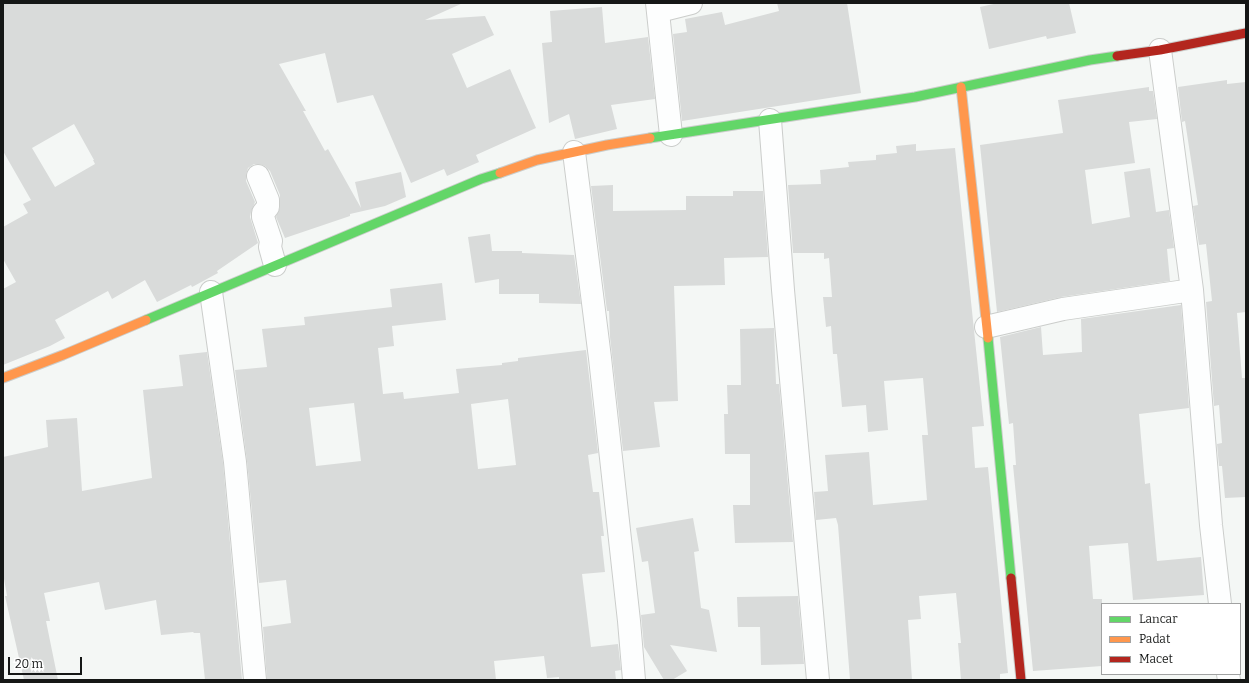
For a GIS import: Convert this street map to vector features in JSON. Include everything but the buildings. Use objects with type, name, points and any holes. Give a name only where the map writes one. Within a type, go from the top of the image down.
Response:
[{"type":"street","points":[[671,135],[658,7],[691,3]]},
{"type":"street","points":[[3,378],[63,355],[481,179],[537,160],[671,135],[915,97],[1090,60],[1160,50],[1246,33]]},
{"type":"street","points":[[1160,50],[1192,290],[1211,525],[1220,603]]},
{"type":"street","points":[[961,87],[1021,680]]},
{"type":"street","points":[[770,120],[783,290],[818,680]]},
{"type":"street","points":[[574,152],[600,358],[629,621],[634,680]]},
{"type":"street","points":[[258,176],[268,200],[268,207],[263,213],[263,217],[275,265]]},
{"type":"street","points":[[986,327],[1063,309],[1192,290]]},
{"type":"street","points":[[211,292],[235,462],[255,680]]},
{"type":"traffic: fast","points":[[650,138],[915,97],[1090,60],[1117,56]]},
{"type":"traffic: fast","points":[[146,320],[481,179],[500,173]]},
{"type":"traffic: fast","points":[[988,338],[1011,578]]},
{"type":"traffic: slow","points":[[961,87],[988,338]]},
{"type":"traffic: slow","points":[[500,173],[537,160],[607,145],[650,138]]},
{"type":"traffic: slow","points":[[3,378],[63,355],[146,320]]},
{"type":"traffic: jam","points":[[1117,56],[1160,50],[1246,33]]},
{"type":"traffic: jam","points":[[1011,578],[1021,680]]}]
